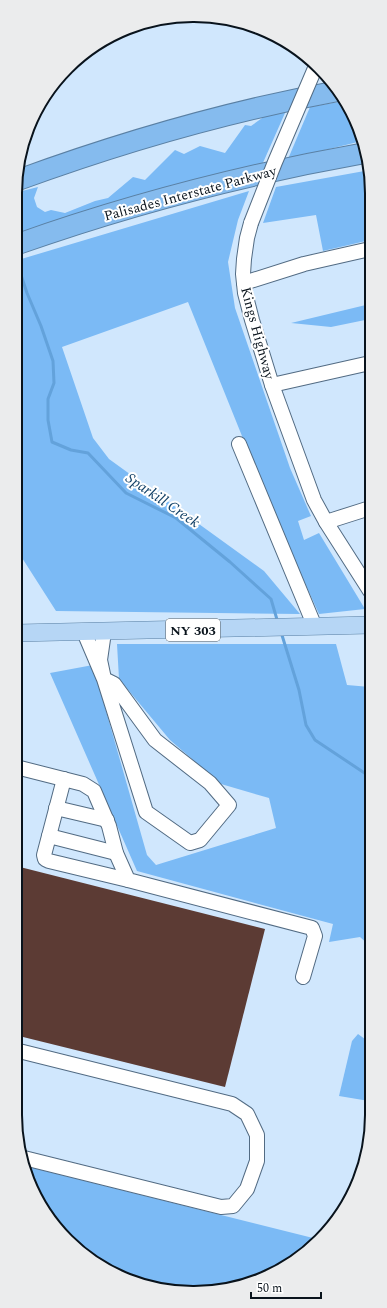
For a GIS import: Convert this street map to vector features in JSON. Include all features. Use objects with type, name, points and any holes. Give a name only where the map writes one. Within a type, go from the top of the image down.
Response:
[{"type":"highway","points":[[22,179],[99,152],[164,132],[262,106],[332,92]]},
{"type":"highway","name":"Palisades Interstate Parkway","points":[[24,242],[150,202],[248,177],[360,153]]},
{"type":"main road","name":"NY 303","points":[[22,633],[365,625]]},
{"type":"street","name":"Kings Highway","points":[[314,71],[251,223],[245,252],[244,283],[249,311],[272,385],[314,500],[326,522],[365,583]]},
{"type":"street","points":[[244,283],[304,264],[365,250]]},
{"type":"street","points":[[272,385],[365,364]]},
{"type":"street","points":[[239,444],[315,627]]},
{"type":"street","points":[[326,522],[365,510]]},
{"type":"street","points":[[84,632],[94,659],[104,679],[114,684],[155,740],[210,783],[229,805],[200,840],[190,843],[146,812],[104,679],[100,660],[104,632]]},
{"type":"street","points":[[22,768],[83,784],[94,791],[106,820],[116,853],[128,880]]},
{"type":"street","points":[[64,779],[44,855],[46,859],[312,928],[316,936],[303,977]]},
{"type":"street","points":[[56,808],[106,820]]},
{"type":"street","points":[[49,836],[116,853]]},
{"type":"street","points":[[22,1052],[232,1104],[247,1114],[257,1135],[257,1161],[247,1189],[233,1206],[221,1207],[28,1159]]},
{"type":"shaded area","points":[[338,102],[352,128],[357,142],[288,159],[310,107]]},
{"type":"shaded area","points":[[281,112],[285,113],[262,165],[22,235],[22,191],[38,187],[34,198],[37,207],[45,212],[51,210],[65,213],[95,201],[108,198],[133,177],[145,180],[175,150],[184,154],[200,146],[225,153],[245,125],[251,126],[265,116]]},
{"type":"shaded area","points":[[364,171],[365,241],[323,251],[316,215],[263,223],[276,187]]},
{"type":"shaded area","points":[[249,191],[238,220],[228,262],[235,308],[290,468],[311,516],[298,521],[304,540],[319,533],[365,609],[319,614],[263,491],[188,302],[62,347],[93,438],[109,459],[264,571],[300,614],[56,611],[22,558],[22,259]]},
{"type":"shaded area","points":[[365,305],[365,320],[331,327],[291,323]]},
{"type":"shaded area","points":[[117,644],[336,644],[347,685],[365,687],[365,941],[360,937],[329,942],[333,924],[137,871],[50,673],[93,665],[147,855],[156,865],[276,828],[269,798],[221,784],[170,740],[119,679]]},
{"type":"shaded area","points":[[358,1034],[365,1039],[365,1100],[339,1096],[352,1041]]},
{"type":"shaded area","points":[[30,1167],[313,1238],[289,1257],[249,1277],[227,1283],[205,1286],[182,1286],[160,1283],[138,1277],[108,1263],[89,1251],[72,1236],[51,1210],[35,1180]]},
{"type":"building","points":[[22,868],[265,929],[225,1087],[22,1037]]},
{"type":"waterway","name":"Sparkill Creek","points":[[22,278],[53,361],[54,383],[48,399],[48,420],[52,442],[71,450],[88,453],[126,493],[176,518],[230,562],[271,599],[278,623]]},
{"type":"waterway","name":"Sparkill Creek","points":[[281,632],[299,690],[306,725],[315,740],[365,773]]}]
